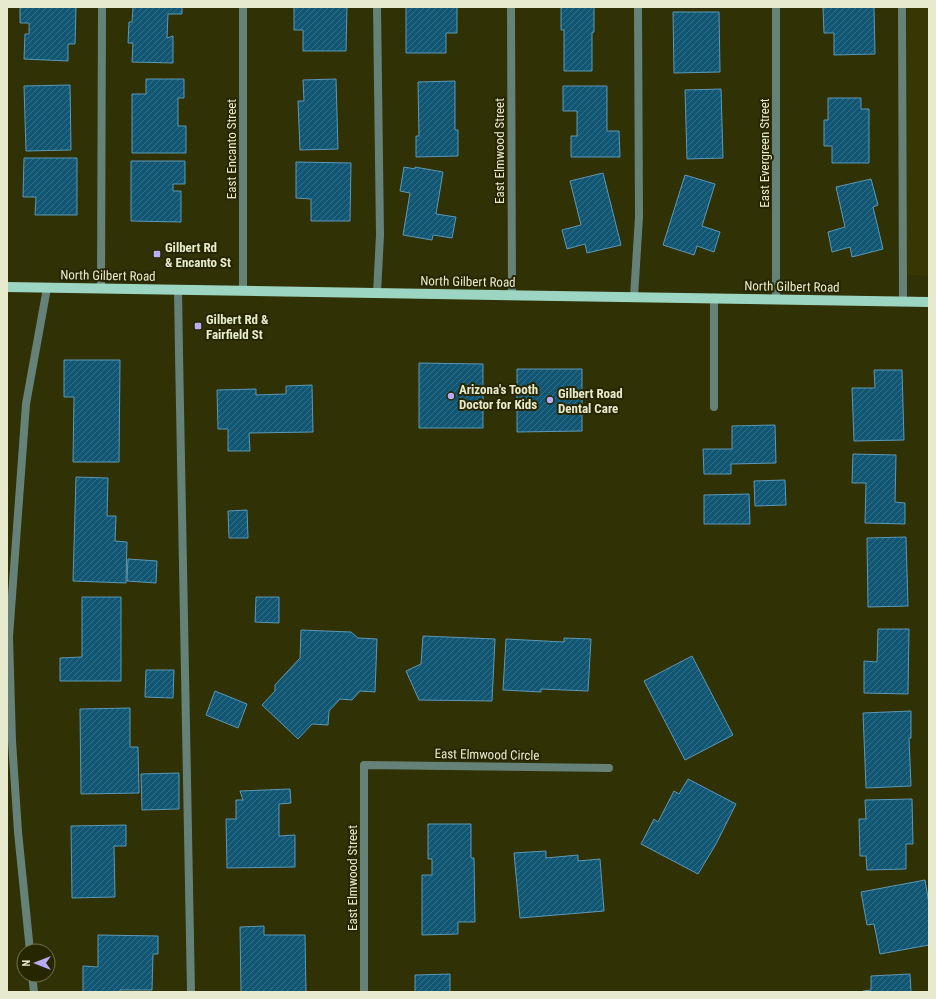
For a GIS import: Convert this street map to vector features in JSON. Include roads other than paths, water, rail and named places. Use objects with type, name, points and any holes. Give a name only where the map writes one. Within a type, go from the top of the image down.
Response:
[{"type":"main road","name":"North Gilbert Road","points":[[7,287],[929,302]]},
{"type":"street","points":[[101,288],[102,7]]},
{"type":"street","name":"East Encanto Street","points":[[243,290],[244,7]]},
{"type":"street","points":[[377,7],[380,235],[377,293]]},
{"type":"street","name":"East Elmwood Street","points":[[511,7],[512,295]]},
{"type":"street","points":[[634,297],[639,217],[638,7]]},
{"type":"street","name":"East Evergreen Street","points":[[776,7],[776,299]]},
{"type":"street","points":[[902,7],[903,301]]},
{"type":"street","points":[[29,943],[18,832],[12,748],[9,637],[26,404],[47,288]]},
{"type":"street","points":[[178,289],[191,992]]},
{"type":"street","points":[[714,298],[714,406]]},
{"type":"street","name":"East Elmwood Street","points":[[364,765],[364,992]]},
{"type":"street","name":"East Elmwood Circle","points":[[364,765],[609,768]]},
{"type":"place","name":"Gilbert Rd & Encanto St","points":[[157,254]]},
{"type":"place","name":"Gilbert Rd & Fairfield St","points":[[198,326]]},
{"type":"place","name":"Arizona's Tooth Doctor for Kids","points":[[451,396]]},
{"type":"place","name":"Gilbert Road Dental Care","points":[[550,400]]}]
